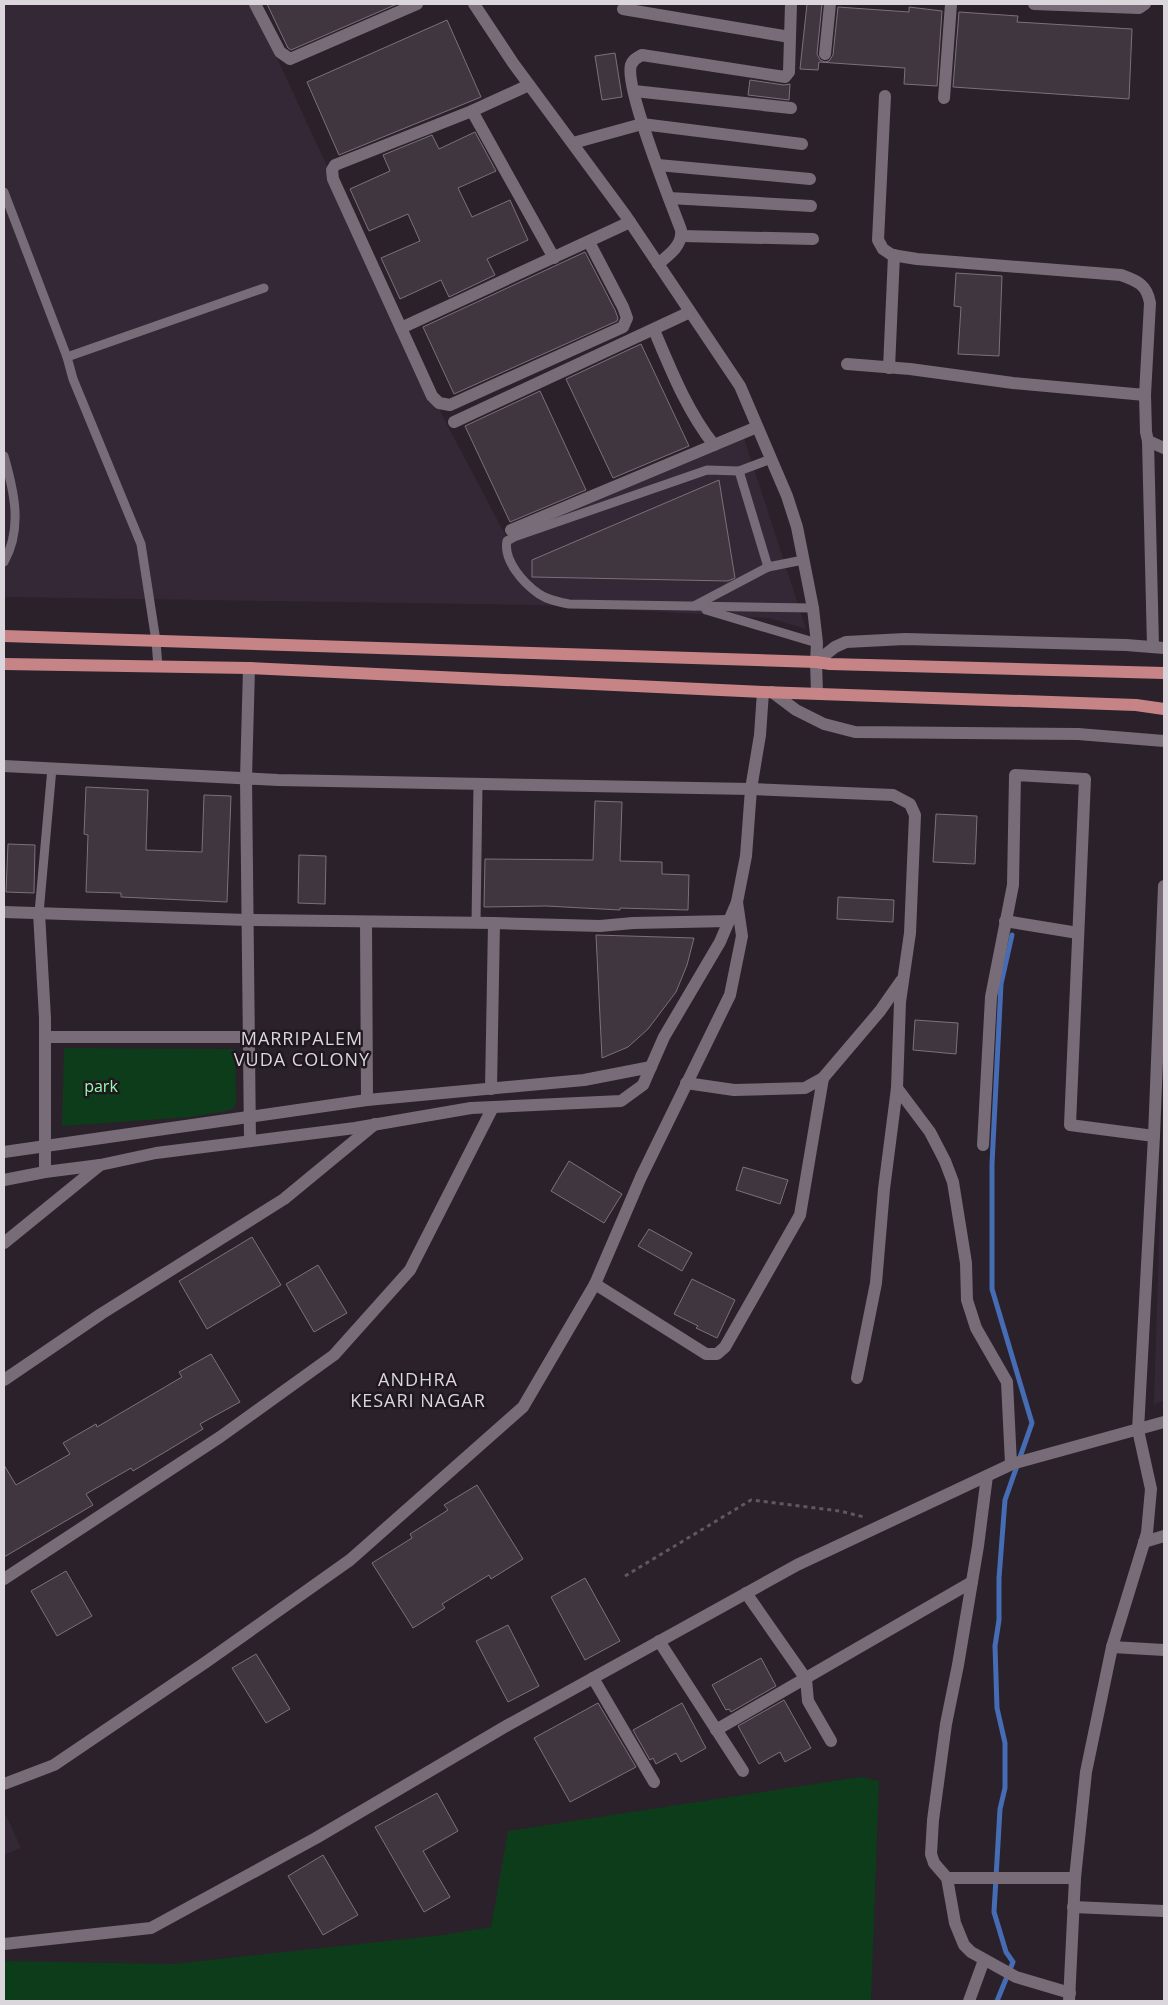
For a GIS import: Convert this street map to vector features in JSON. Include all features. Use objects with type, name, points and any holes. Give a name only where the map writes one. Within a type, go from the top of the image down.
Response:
[{"type":"main road","points":[[4,636],[816,662],[830,664],[1164,673]]},
{"type":"main road","points":[[4,664],[249,668],[767,692],[1136,705],[1164,709]]},
{"type":"street","points":[[255,4],[280,52],[290,60],[417,4]]},
{"type":"street","points":[[474,4],[529,85],[630,222],[740,386],[787,496],[797,527],[813,608],[817,644],[817,693]]},
{"type":"street","points":[[658,264],[680,244],[682,236],[642,124],[630,67],[635,59],[642,55],[786,77],[789,72],[791,4]]},
{"type":"street","points":[[825,54],[830,4]]},
{"type":"street","points":[[944,98],[951,4]]},
{"type":"street","points":[[1034,4],[1139,8],[1145,4]]},
{"type":"street","points":[[623,9],[790,37]]},
{"type":"street","points":[[529,85],[472,111],[335,165],[332,170],[333,179],[432,396],[439,403],[450,405],[623,327],[627,318],[623,307],[589,242]]},
{"type":"street","points":[[634,91],[791,108]]},
{"type":"street","points":[[816,662],[834,647],[846,642],[905,639],[1158,647],[1146,432],[1150,303],[1148,293],[1144,285],[1137,280],[1122,276],[917,259],[894,255],[882,249],[878,240],[885,96]]},
{"type":"street","points":[[472,111],[554,258]]},
{"type":"street","points":[[573,143],[642,124],[802,144]]},
{"type":"street","points":[[658,165],[810,179]]},
{"type":"street","points":[[669,198],[811,206]]},
{"type":"street","points":[[401,328],[630,222]]},
{"type":"street","points":[[682,236],[813,239]]},
{"type":"street","points":[[889,368],[894,255]]},
{"type":"street","points":[[454,422],[690,312]]},
{"type":"street","points":[[654,330],[682,393],[702,430],[714,445]]},
{"type":"street","points":[[847,364],[1012,383],[1146,395]]},
{"type":"street","points":[[511,530],[757,427]]},
{"type":"street","points":[[1148,441],[1164,448]]},
{"type":"street","points":[[249,668],[246,778],[250,1141]]},
{"type":"street","points":[[4,1180],[100,1165],[156,1153],[375,1124],[471,1108],[621,1101],[643,1085],[664,1037],[720,942],[737,902],[746,856],[751,789],[767,692],[824,724],[855,732],[1078,734],[1164,741]]},
{"type":"street","points":[[4,766],[246,778],[751,789],[893,795],[910,804],[915,816],[910,933],[900,1002],[897,1043],[897,1088],[884,1190],[876,1283],[857,1378]]},
{"type":"street","points":[[983,1145],[991,997],[1012,885],[1015,775],[1084,779],[1070,1125],[1154,1136]]},
{"type":"street","points":[[987,1476],[972,1582],[946,1724],[933,1820],[931,1854],[934,1863],[947,1878],[950,1902],[964,1945],[971,1952],[1001,1970],[1070,1997],[1075,1878],[1087,1763],[1112,1647],[1144,1542],[1151,1489],[1138,1430],[1154,1136],[1164,886]]},
{"type":"street","points":[[4,1784],[54,1765],[206,1662],[350,1560],[523,1407],[595,1284],[641,1176],[730,995],[742,936],[737,902]]},
{"type":"street","points":[[4,912],[248,920],[600,926],[633,923],[729,921]]},
{"type":"street","points":[[39,913],[46,1037],[46,1172]]},
{"type":"street","points":[[1005,921],[1078,933]]},
{"type":"street","points":[[366,922],[368,1100]]},
{"type":"street","points":[[491,1089],[494,923]]},
{"type":"street","points":[[686,1083],[734,1090],[805,1088],[823,1078],[880,1011],[904,977]]},
{"type":"street","points":[[46,1037],[248,1037]]},
{"type":"street","points":[[4,1152],[368,1100],[584,1080],[651,1067]]},
{"type":"street","points":[[595,1284],[706,1354],[717,1354],[725,1348],[800,1214],[823,1078]]},
{"type":"street","points":[[897,1088],[930,1132],[945,1161],[953,1182],[966,1263],[967,1300],[976,1328],[1007,1382],[1012,1464]]},
{"type":"street","points":[[4,1579],[220,1438],[334,1355],[410,1270],[493,1107]]},
{"type":"street","points":[[4,1380],[101,1314],[284,1198],[375,1124]]},
{"type":"street","points":[[4,1243],[100,1165]]},
{"type":"street","points":[[4,1944],[151,1928],[316,1838],[508,1725],[797,1565],[1012,1464],[1164,1422]]},
{"type":"street","points":[[1144,1542],[1164,1536]]},
{"type":"street","points":[[716,1730],[972,1582]]},
{"type":"street","points":[[746,1593],[806,1679],[808,1701],[831,1741]]},
{"type":"street","points":[[659,1641],[743,1771]]},
{"type":"street","points":[[1112,1647],[1164,1650]]},
{"type":"street","points":[[593,1678],[654,1782]]},
{"type":"street","points":[[947,1878],[1075,1878]]},
{"type":"street","points":[[1074,1907],[1164,1911]]},
{"type":"street","points":[[969,2001],[984,1960]]},
{"type":"lane","points":[[4,192],[67,357],[73,379],[141,544],[156,641],[158,667]]},
{"type":"lane","points":[[67,357],[264,288]]},
{"type":"lane","points":[[4,456],[15,501],[16,514],[11,548],[4,562]]},
{"type":"lane","points":[[771,459],[739,471],[707,470],[514,537],[507,541],[505,548],[511,566],[538,593],[551,600],[569,604],[813,608]]},
{"type":"lane","points":[[739,471],[768,568]]},
{"type":"lane","points":[[694,606],[768,568],[803,560]]},
{"type":"lane","points":[[694,606],[817,644]]},
{"type":"lane","points":[[39,913],[52,768]]},
{"type":"lane","points":[[476,923],[478,784]]},
{"type":"path","points":[[625,1576],[751,1500],[840,1512],[887,1522]]},
{"type":"shaded area","points":[[4,4],[252,4],[443,417],[508,540],[743,435],[806,629],[770,618],[542,605],[4,597]]},
{"type":"shaded area","points":[[1164,1082],[1164,1401],[1154,1404]]},
{"type":"shaded area","points":[[4,1811],[21,1848],[4,1855]]},
{"type":"green space","name":"park","points":[[64,1048],[235,1049],[236,1104],[231,1110],[190,1117],[62,1126]]},
{"type":"green space","points":[[860,1777],[879,1781],[871,2001],[4,2001],[4,1961],[173,1964],[443,1935],[491,1927],[508,1831]]},
{"type":"building","points":[[267,4],[397,4],[291,50],[288,48]]},
{"type":"building","points":[[807,4],[822,4],[817,54],[820,60],[825,62],[829,61],[833,55],[838,7],[909,12],[909,7],[942,11],[937,86],[904,84],[905,68],[819,62],[818,70],[800,69]]},
{"type":"building","points":[[959,12],[1018,16],[1017,22],[1132,29],[1129,99],[953,87]]},
{"type":"building","points":[[447,20],[481,97],[339,155],[307,82]]},
{"type":"building","points":[[615,53],[622,97],[602,100],[595,56]]},
{"type":"building","points":[[750,80],[784,85],[790,84],[789,100],[748,95]]},
{"type":"building","points":[[475,132],[496,171],[458,188],[472,217],[510,200],[528,240],[487,259],[495,275],[449,297],[441,280],[400,299],[381,258],[420,241],[408,214],[369,231],[350,189],[390,171],[383,155],[432,135],[439,149]]},
{"type":"building","points":[[585,252],[615,310],[618,318],[617,321],[454,394],[423,327]]},
{"type":"building","points":[[956,273],[1002,276],[999,356],[958,354],[961,307],[954,306]]},
{"type":"building","points":[[641,344],[689,446],[613,478],[566,379]]},
{"type":"building","points":[[540,391],[586,490],[510,522],[465,426]]},
{"type":"building","points":[[719,480],[735,578],[728,581],[532,577],[532,560]]},
{"type":"building","points":[[86,787],[148,790],[146,850],[202,852],[204,795],[231,796],[227,902],[121,897],[121,893],[86,892],[88,835],[84,834]]},
{"type":"building","points":[[595,801],[622,802],[620,861],[662,862],[662,874],[689,875],[688,910],[620,908],[620,910],[546,906],[484,907],[485,859],[593,860]]},
{"type":"building","points":[[936,814],[977,816],[975,864],[933,862]]},
{"type":"building","points":[[8,844],[35,845],[34,893],[6,892]]},
{"type":"building","points":[[299,855],[326,856],[325,904],[298,903]]},
{"type":"building","points":[[838,897],[894,900],[893,922],[837,919]]},
{"type":"building","points":[[596,935],[694,938],[687,965],[676,992],[648,1029],[628,1047],[602,1058]]},
{"type":"building","points":[[915,1020],[958,1023],[956,1054],[913,1050]]},
{"type":"building","points":[[569,1161],[622,1194],[604,1223],[551,1191]]},
{"type":"building","points":[[743,1167],[788,1180],[780,1204],[736,1190]]},
{"type":"building","points":[[649,1229],[692,1253],[682,1271],[638,1246]]},
{"type":"building","points":[[252,1237],[281,1285],[207,1329],[179,1281]]},
{"type":"building","points":[[318,1265],[347,1313],[314,1332],[286,1284]]},
{"type":"building","points":[[692,1279],[735,1300],[717,1338],[696,1328],[698,1326],[674,1314]]},
{"type":"building","points":[[211,1354],[240,1402],[200,1424],[203,1429],[165,1452],[133,1471],[131,1468],[86,1494],[93,1505],[4,1557],[4,1465],[16,1485],[70,1454],[63,1443],[96,1424],[97,1427],[182,1377],[179,1372]]},
{"type":"building","points":[[477,1485],[523,1559],[491,1579],[489,1575],[442,1604],[445,1608],[413,1628],[372,1563],[412,1538],[410,1534],[448,1510],[444,1505]]},
{"type":"building","points":[[66,1571],[92,1616],[57,1636],[31,1591]]},
{"type":"building","points":[[585,1578],[620,1641],[585,1660],[551,1597]]},
{"type":"building","points":[[508,1625],[539,1686],[508,1702],[476,1641]]},
{"type":"building","points":[[256,1654],[290,1709],[266,1723],[232,1668]]},
{"type":"building","points":[[761,1658],[776,1686],[731,1712],[729,1709],[726,1710],[712,1685]]},
{"type":"building","points":[[784,1700],[811,1748],[785,1762],[780,1752],[759,1764],[738,1726]]},
{"type":"building","points":[[598,1703],[636,1767],[570,1802],[534,1738]]},
{"type":"building","points":[[682,1703],[706,1748],[681,1762],[676,1753],[656,1764],[653,1758],[650,1760],[633,1730]]},
{"type":"building","points":[[437,1793],[458,1831],[423,1851],[450,1897],[424,1912],[375,1827]]},
{"type":"building","points":[[323,1855],[358,1915],[323,1935],[288,1876]]},
{"type":"waterway","points":[[997,2001],[1013,1962],[1006,1952],[994,1912],[1000,1809],[1005,1788],[1005,1743],[997,1708],[995,1646],[999,1620],[999,1578],[1005,1500],[1032,1423],[992,1289],[992,1164],[1001,984],[1012,935]]},
{"type":"district","name":"MARRIPALEM VUDA COLONY","points":[[302,1048]]},
{"type":"district","name":"ANDHRA KESARI NAGAR","points":[[418,1389]]}]
